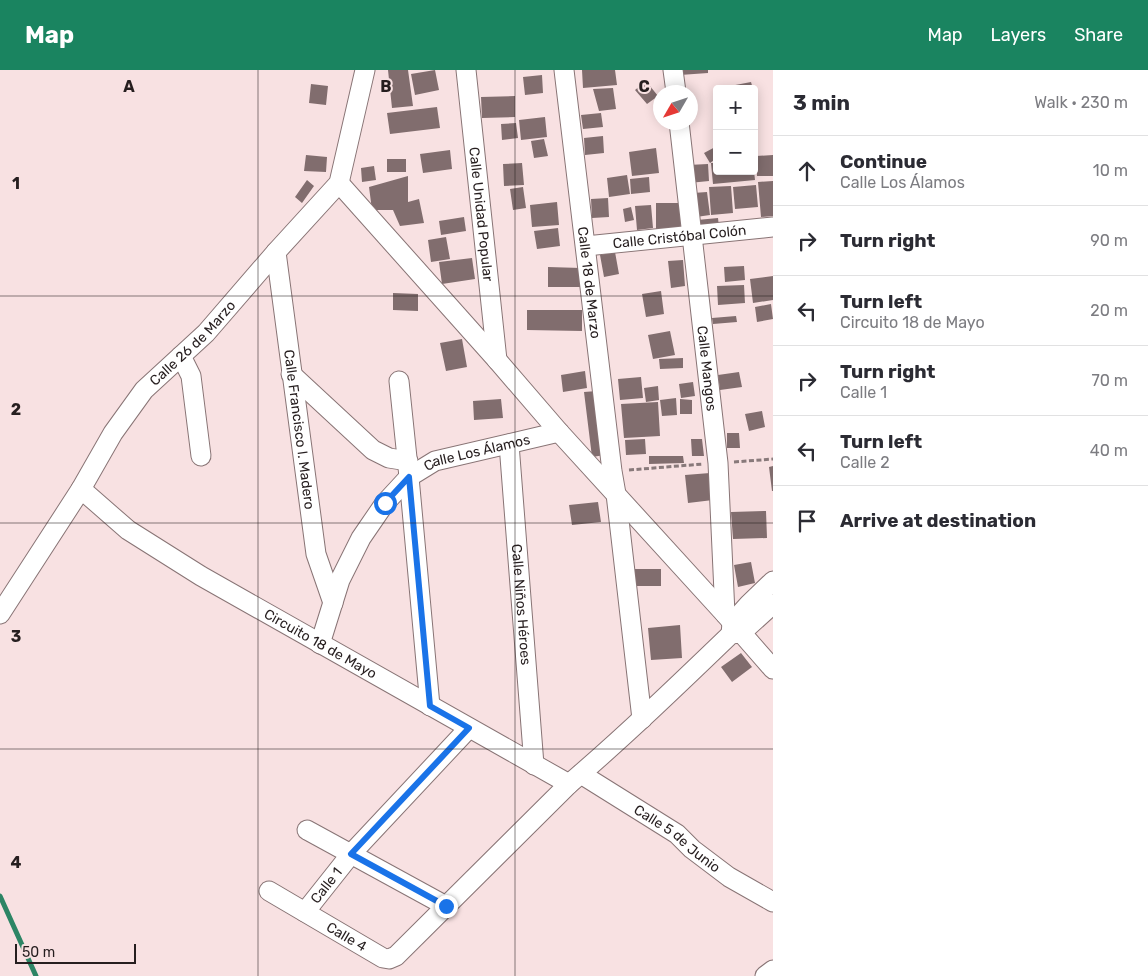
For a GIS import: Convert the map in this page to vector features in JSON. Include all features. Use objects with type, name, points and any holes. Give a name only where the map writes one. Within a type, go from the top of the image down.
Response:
[{"type":"street","name":"Calle 26 de Marzo","points":[[0,614],[81,489],[113,433],[144,390],[206,333],[339,183],[364,70]]},
{"type":"street","name":"Calle Unidad Popular","points":[[466,70],[497,360]]},
{"type":"street","name":"Calle 18 de Marzo","points":[[564,70],[642,719]]},
{"type":"street","points":[[673,70],[675,85]]},
{"type":"street","name":"Calle Mangos","points":[[680,130],[718,463],[733,626]]},
{"type":"street","points":[[339,183],[559,432],[773,669]]},
{"type":"street","name":"Calle Cristóbal Colón","points":[[586,246],[773,227]]},
{"type":"street","name":"Calle Francisco I. Madero","points":[[276,252],[316,554],[332,603]]},
{"type":"street","points":[[181,356],[191,376],[201,456]]},
{"type":"street","points":[[291,374],[373,450],[409,469]]},
{"type":"street","points":[[400,381],[430,706]]},
{"type":"street","name":"Calle Los Álamos","points":[[320,644],[340,580],[361,538],[409,469],[559,432]]},
{"type":"street","name":"Calle Niños Héroes","points":[[509,444],[534,765]]},
{"type":"street","name":"Circuito 18 de Mayo","points":[[81,489],[128,530],[200,576],[534,765],[575,779]]},
{"type":"street","points":[[307,830],[446,906],[575,779],[642,719],[733,626],[748,604],[773,581]]},
{"type":"street","points":[[733,626],[773,604]]},
{"type":"street","name":"Calle 1","points":[[305,912],[351,854],[469,728]]},
{"type":"street","name":"Calle 5 de Junio","points":[[575,779],[677,834],[692,849],[729,877],[773,902]]},
{"type":"street","name":"Calle 4","points":[[269,891],[383,958],[390,959],[396,956],[446,906]]},
{"type":"street","points":[[765,976],[773,970]]},
{"type":"path","points":[[612,472],[773,459]]},
{"type":"building","points":[[388,70],[408,70],[413,106],[392,108]]},
{"type":"building","points":[[435,70],[439,90],[415,95],[411,74]]},
{"type":"building","points":[[582,70],[615,70],[617,85],[583,88]]},
{"type":"building","points":[[679,70],[708,70],[708,73],[680,75]]},
{"type":"building","points":[[542,75],[543,93],[525,95],[523,77]]},
{"type":"building","points":[[646,81],[653,90],[653,100],[647,104],[635,90]]},
{"type":"building","points":[[751,82],[752,85],[735,85]]},
{"type":"building","points":[[311,84],[328,86],[326,105],[309,103]]},
{"type":"building","points":[[613,88],[616,109],[599,111],[593,89]]},
{"type":"building","points":[[515,96],[515,117],[482,118],[481,97]]},
{"type":"building","points":[[437,107],[440,128],[390,134],[387,113]]},
{"type":"building","points":[[601,113],[603,127],[583,129],[581,115]]},
{"type":"building","points":[[545,117],[547,137],[521,140],[519,120]]},
{"type":"building","points":[[516,123],[518,138],[502,140],[501,124]]},
{"type":"building","points":[[603,136],[604,153],[585,155],[584,138]]},
{"type":"building","points":[[544,139],[548,156],[534,158],[531,141]]},
{"type":"building","points":[[656,148],[659,173],[632,176],[629,152]]},
{"type":"building","points":[[713,148],[713,161],[710,163],[704,153]]},
{"type":"building","points":[[450,150],[452,169],[423,173],[420,154]]},
{"type":"building","points":[[306,155],[327,157],[326,172],[304,171]]},
{"type":"building","points":[[773,155],[773,176],[757,176],[758,156]]},
{"type":"building","points":[[387,159],[406,159],[406,172],[387,172]]},
{"type":"building","points":[[522,163],[524,185],[504,186],[503,164]]},
{"type":"building","points":[[711,163],[713,163],[713,175],[754,175],[755,180],[713,184]]},
{"type":"building","points":[[708,164],[709,181],[689,183],[688,165]]},
{"type":"building","points":[[374,166],[376,180],[362,182],[361,168]]},
{"type":"building","points":[[627,175],[630,194],[609,197],[607,178]]},
{"type":"building","points":[[408,176],[408,202],[419,199],[424,223],[400,226],[393,210],[372,210],[369,187]]},
{"type":"building","points":[[649,177],[650,192],[631,194],[630,179]]},
{"type":"building","points":[[307,180],[314,186],[302,203],[295,197]]},
{"type":"building","points":[[773,181],[773,216],[761,217],[758,182]]},
{"type":"building","points":[[756,185],[758,207],[735,209],[733,187]]},
{"type":"building","points":[[731,186],[733,213],[711,215],[709,187]]},
{"type":"building","points":[[523,187],[526,208],[513,210],[510,189]]},
{"type":"building","points":[[707,192],[710,215],[696,217],[693,193]]},
{"type":"building","points":[[608,198],[609,217],[592,218],[591,199]]},
{"type":"building","points":[[557,202],[559,225],[532,227],[530,205]]},
{"type":"building","points":[[656,203],[680,203],[681,232],[656,232]]},
{"type":"building","points":[[651,205],[653,228],[637,230],[635,206]]},
{"type":"building","points":[[631,207],[634,220],[625,222],[623,209]]},
{"type":"building","points":[[464,217],[466,231],[441,235],[439,221]]},
{"type":"building","points":[[718,218],[719,227],[698,229],[697,220]]},
{"type":"building","points":[[558,228],[560,246],[537,249],[534,231]]},
{"type":"building","points":[[446,237],[450,259],[431,262],[428,240]]},
{"type":"building","points":[[615,252],[619,274],[604,277],[600,255]]},
{"type":"building","points":[[472,258],[475,279],[442,284],[439,262]]},
{"type":"building","points":[[683,260],[685,286],[671,288],[668,261]]},
{"type":"building","points":[[744,266],[745,280],[725,282],[724,267]]},
{"type":"building","points":[[548,267],[581,268],[581,287],[548,287]]},
{"type":"building","points":[[773,276],[773,300],[753,303],[750,279]]},
{"type":"building","points":[[744,285],[745,303],[718,305],[717,286]]},
{"type":"building","points":[[661,291],[664,314],[646,317],[642,294]]},
{"type":"building","points":[[393,293],[418,294],[418,311],[393,310]]},
{"type":"building","points":[[771,304],[773,319],[757,322],[755,307]]},
{"type":"building","points":[[527,310],[582,310],[582,331],[527,330]]},
{"type":"building","points":[[736,316],[737,322],[713,324],[712,318]]},
{"type":"building","points":[[670,331],[675,355],[653,359],[648,335]]},
{"type":"building","points":[[462,339],[467,367],[446,371],[440,343]]},
{"type":"building","points":[[683,358],[683,368],[660,369],[659,359]]},
{"type":"building","points":[[585,371],[587,388],[563,392],[561,375]]},
{"type":"building","points":[[739,372],[742,387],[720,390],[718,375]]},
{"type":"building","points":[[641,377],[643,398],[620,400],[618,379]]},
{"type":"building","points":[[693,382],[695,396],[681,398],[679,384]]},
{"type":"building","points":[[658,386],[659,400],[646,402],[644,388]]},
{"type":"building","points":[[597,391],[605,455],[592,457],[584,392]]},
{"type":"building","points":[[676,398],[677,415],[662,416],[660,400]]},
{"type":"building","points":[[501,399],[503,418],[474,420],[473,401]]},
{"type":"building","points":[[680,399],[692,400],[692,414],[680,414]]},
{"type":"building","points":[[658,402],[660,436],[624,438],[621,404]]},
{"type":"building","points":[[762,411],[765,427],[749,431],[745,414]]},
{"type":"building","points":[[727,433],[739,433],[740,448],[727,448]]},
{"type":"building","points":[[645,439],[646,454],[626,455],[625,440]]},
{"type":"building","points":[[691,439],[702,439],[704,456],[692,456]]},
{"type":"building","points":[[649,456],[683,456],[684,463],[649,464]]},
{"type":"building","points":[[773,466],[773,491],[772,491],[769,467]]},
{"type":"building","points":[[710,473],[713,500],[688,503],[685,475]]},
{"type":"building","points":[[598,502],[601,522],[572,525],[569,505]]},
{"type":"building","points":[[766,511],[767,538],[733,539],[731,512]]},
{"type":"building","points":[[751,562],[755,583],[738,587],[734,565]]},
{"type":"building","points":[[635,569],[661,569],[661,586],[635,586]]},
{"type":"building","points":[[680,625],[682,658],[651,660],[648,628]]},
{"type":"building","points":[[741,653],[752,667],[732,682],[721,667]]},
{"type":"waterway","points":[[0,896],[36,976]]},
{"type":"route","points":[[385,503],[409,477],[430,706],[469,728],[351,854],[446,906]]}]
